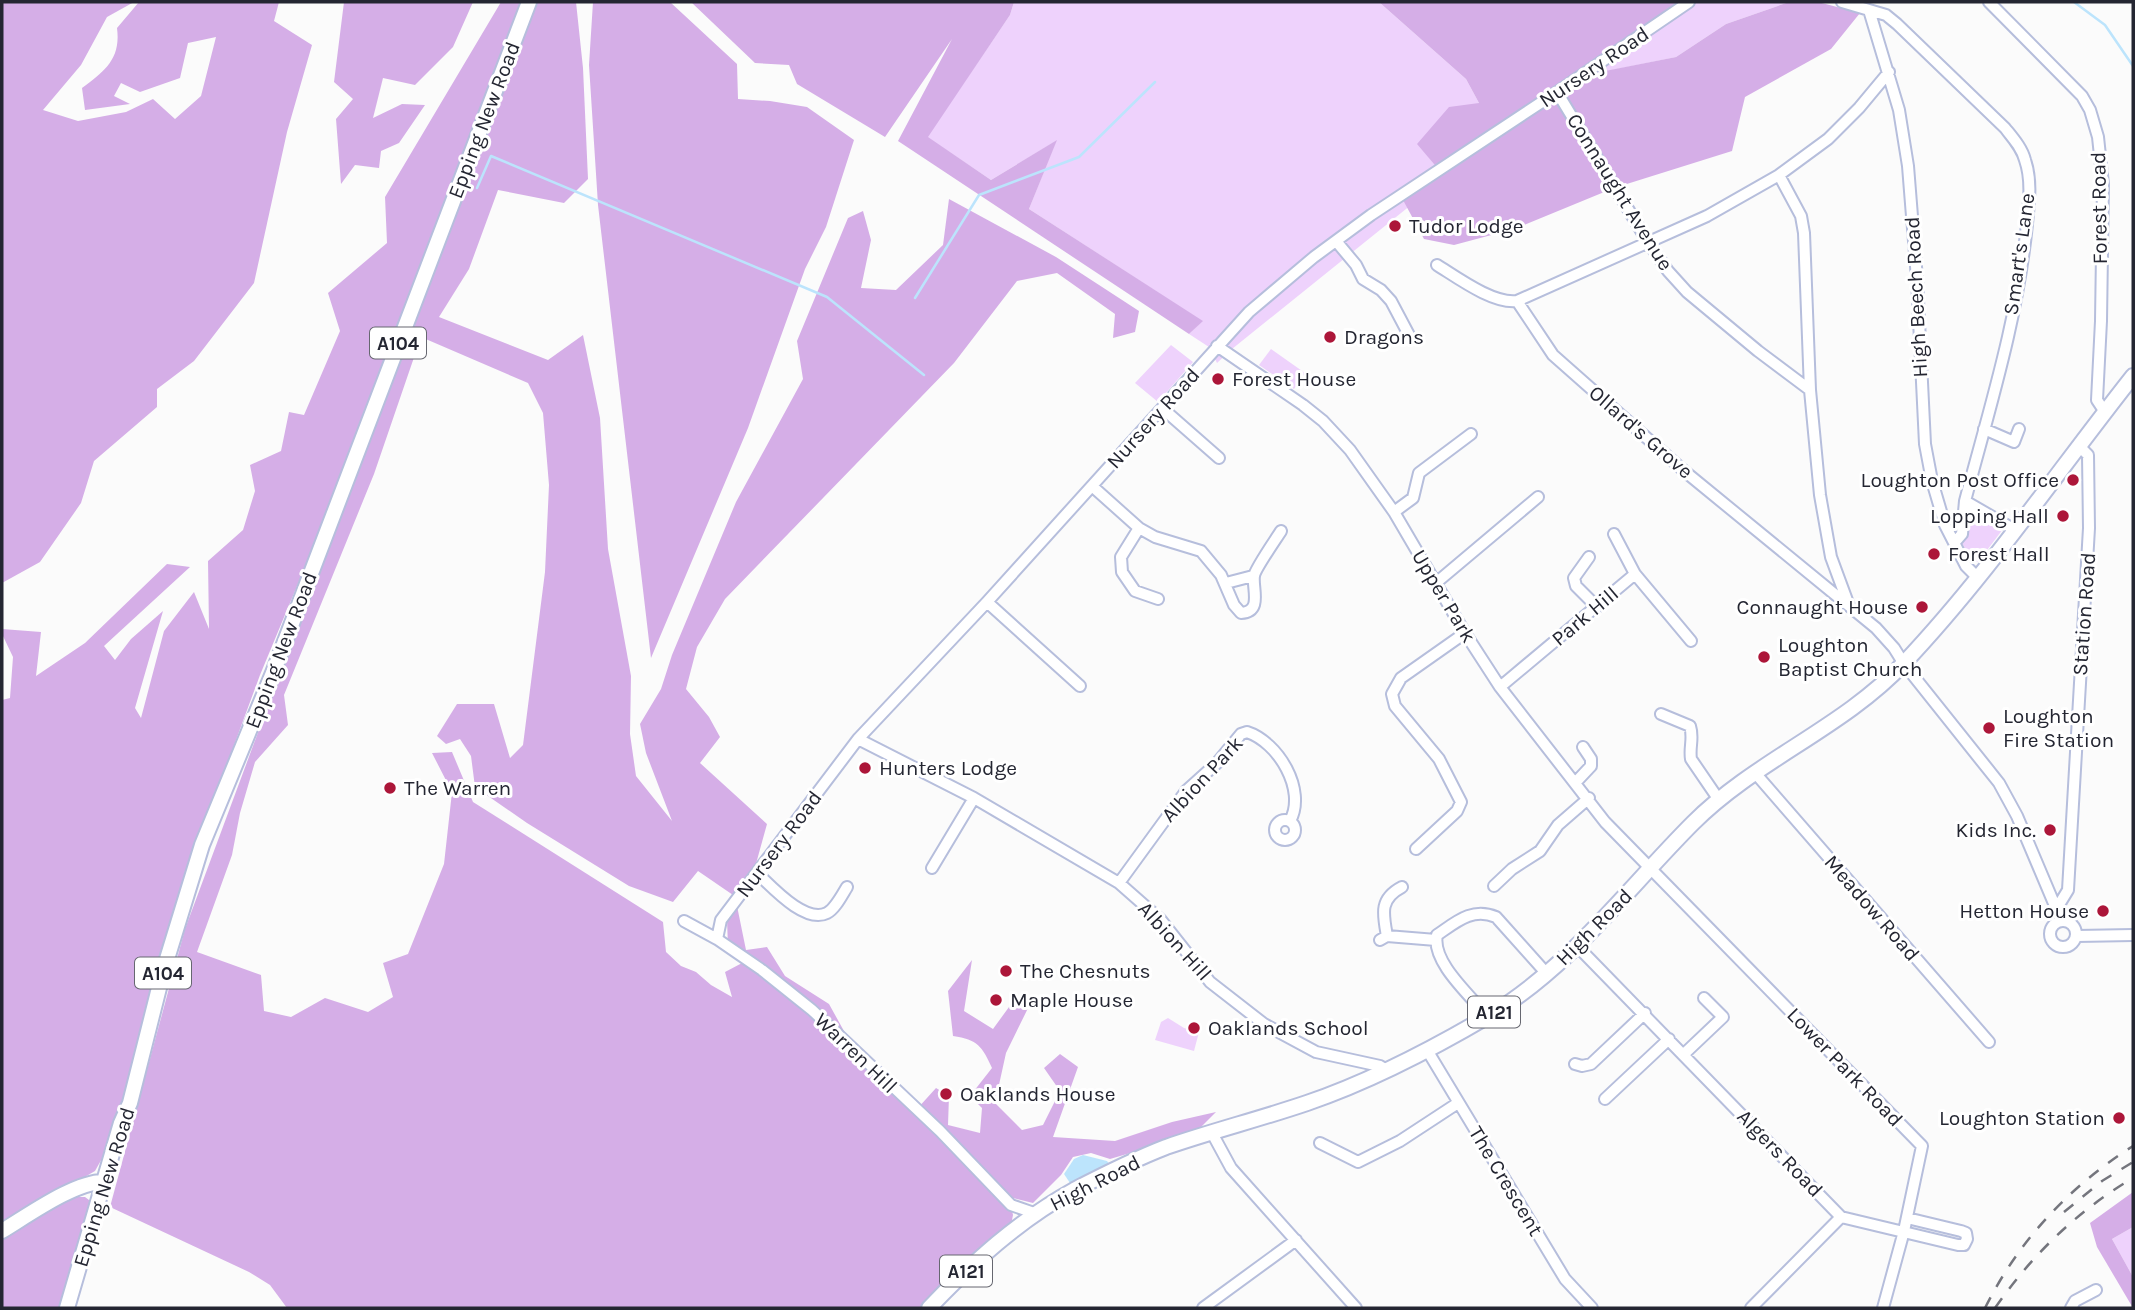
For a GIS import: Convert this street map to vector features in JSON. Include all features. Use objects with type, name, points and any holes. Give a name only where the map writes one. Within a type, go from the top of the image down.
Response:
[{"type":"main road","name":"Epping New Road","points":[[67,1308],[121,1123],[130,1103],[163,972],[202,845],[273,673],[529,2]]},
{"type":"main road","name":"High Road","points":[[929,1308],[988,1250],[1019,1225],[1073,1191],[1162,1149],[1311,1102],[1427,1050],[1519,997],[1577,946],[1694,821],[1719,800],[1845,713],[1904,664],[1977,578],[2133,376]]},
{"type":"main road","points":[[2,1231],[86,1184],[105,1182]]},
{"type":"street","name":"Nursery Road","points":[[717,939],[721,920],[858,739],[987,602],[1249,312],[1336,241],[1689,2]]},
{"type":"street","points":[[1842,2],[1869,10]]},
{"type":"street","name":"Forest Road","points":[[1989,2],[2082,96],[2096,130],[2103,184],[2097,400],[2105,412]]},
{"type":"street","name":"Smart's Lane","points":[[1869,10],[1886,15],[2005,128],[2025,159],[2029,181],[2021,275],[1965,501],[1962,534],[1955,542]]},
{"type":"street","name":"High Beech Road","points":[[1869,10],[1899,110],[1908,166],[1925,444],[1945,525],[1966,566],[1977,578]]},
{"type":"street","points":[[1437,265],[1481,291],[1508,302],[1517,301],[1707,216],[1779,175],[1828,139],[1889,72]]},
{"type":"street","name":"Connaught Avenue","points":[[1557,92],[1648,242],[1687,292],[1810,390]]},
{"type":"street","points":[[1779,175],[1801,216],[1804,233],[1810,390],[1820,495],[1831,557],[1849,606],[1876,628],[1894,648],[1999,783],[2017,816],[2061,920]]},
{"type":"street","points":[[1336,241],[1356,265],[1363,279],[1381,290],[1391,301],[1409,335]]},
{"type":"street","name":"Ollard's Grove","points":[[1517,301],[1553,355],[1683,470],[1849,606]]},
{"type":"street","name":"Upper Park","points":[[1217,346],[1323,421],[1350,450],[1394,512],[1500,687],[1605,822],[1651,868]]},
{"type":"street","points":[[1162,408],[1219,458]]},
{"type":"street","points":[[1984,429],[2014,442],[2019,429]]},
{"type":"street","points":[[1394,512],[1413,498],[1419,472],[1471,433]]},
{"type":"street","name":"Station Road","points":[[2057,908],[2068,890],[2089,528],[2090,467],[2088,455],[2079,446]]},
{"type":"street","points":[[1092,486],[1139,528],[1155,537],[1201,551],[1226,583],[1236,609],[1245,613],[1254,604],[1253,576]]},
{"type":"street","points":[[1437,582],[1531,498]]},
{"type":"street","points":[[1965,501],[2015,530]]},
{"type":"street","points":[[1139,528],[1121,557],[1122,572],[1135,590],[1158,599]]},
{"type":"street","points":[[1226,583],[1253,576],[1281,531]]},
{"type":"street","points":[[1614,534],[1635,574]]},
{"type":"street","points":[[1589,557],[1574,578],[1576,586],[1597,607]]},
{"type":"street","name":"Park Hill","points":[[1500,687],[1635,574],[1691,641]]},
{"type":"street","points":[[987,602],[1080,686]]},
{"type":"street","points":[[1416,849],[1457,811],[1461,802],[1439,759],[1395,706],[1392,694],[1401,678],[1465,633]]},
{"type":"street","points":[[1661,714],[1690,726],[1693,735],[1689,751],[1691,759],[1719,800]]},
{"type":"street","name":"Albion Park","points":[[1119,883],[1186,791],[1217,762],[1241,734],[1247,732],[1256,735],[1272,748],[1293,783],[1295,797],[1290,821]]},
{"type":"street","name":"Albion Hill","points":[[858,739],[974,798],[1119,883],[1161,920],[1210,982],[1264,1024],[1316,1052],[1385,1069]]},
{"type":"street","points":[[1575,783],[1591,766],[1591,759],[1583,747]]},
{"type":"street","name":"Meadow Road","points":[[1756,774],[1989,1042]]},
{"type":"street","points":[[932,868],[974,798]]},
{"type":"street","points":[[1494,886],[1512,869],[1540,850],[1558,825],[1588,798]]},
{"type":"street","name":"Lower Park Road","points":[[1651,868],[1922,1146],[1884,1308]]},
{"type":"street","points":[[757,873],[782,897],[803,912],[817,915],[831,910],[847,887]]},
{"type":"street","points":[[1402,887],[1390,893],[1383,911],[1384,938],[1436,940]]},
{"type":"street","points":[[1487,1017],[1442,963],[1437,952],[1437,935],[1473,913],[1486,913],[1496,917],[1547,974]]},
{"type":"street","points":[[2061,920],[2071,922],[2077,936],[2070,946],[2065,947],[2055,945],[2050,931],[2052,926],[2061,920]]},
{"type":"street","name":"Warren Hill","points":[[684,921],[717,939],[762,970],[812,1010],[940,1131],[1012,1205],[1019,1225]]},
{"type":"street","points":[[2077,936],[2133,935]]},
{"type":"street","name":"Algers Road","points":[[1577,946],[1841,1217]]},
{"type":"street","points":[[1684,1054],[1723,1017],[1704,998]]},
{"type":"street","points":[[1575,1064],[1591,1064],[1645,1013]]},
{"type":"street","points":[[1605,1100],[1669,1039]]},
{"type":"street","name":"The Crescent","points":[[1427,1050],[1565,1279],[1592,1308]]},
{"type":"street","points":[[1320,1143],[1358,1161],[1400,1141],[1458,1103]]},
{"type":"street","points":[[1212,1133],[1231,1168],[1356,1308]]},
{"type":"street","name":"Warren Hill","points":[[1012,1205],[1037,1213]]},
{"type":"street","points":[[1751,1308],[1841,1217],[1958,1245],[1964,1245],[1968,1240],[1966,1233],[1961,1231],[1907,1218]]},
{"type":"street","points":[[1203,1308],[1296,1240]]},
{"type":"street","points":[[2071,1308],[2076,1301],[2096,1290]]},
{"type":"shaded area","points":[[2,2],[134,2],[107,17],[81,65],[43,110],[78,121],[126,112],[153,99],[175,119],[201,96],[216,37],[188,43],[180,78],[140,92],[121,83],[114,96],[130,104],[85,110],[82,88],[110,63],[118,39],[117,28],[139,2],[279,2],[274,21],[312,45],[287,132],[254,283],[194,361],[157,389],[157,407],[94,461],[81,503],[40,562],[2,583]]},
{"type":"shaded area","points":[[344,2],[473,2],[453,47],[415,85],[383,78],[373,118],[402,104],[425,105],[399,143],[381,151],[379,168],[355,165],[341,184],[336,119],[353,99],[334,82]]},
{"type":"shaded area","points":[[501,2],[522,2],[339,485],[260,675],[205,824],[109,1146],[95,1171],[2,1225],[2,700],[10,698],[13,657],[2,629],[41,632],[36,676],[85,643],[167,564],[190,567],[104,646],[115,660],[131,639],[163,611],[135,708],[141,718],[164,631],[194,592],[209,629],[208,561],[243,530],[255,491],[250,465],[281,451],[289,412],[304,415],[340,331],[328,293],[387,243],[385,197]]},
{"type":"shaded area","points":[[536,2],[576,2],[583,68],[588,179],[564,203],[498,190],[469,269],[439,317],[548,360],[583,335],[600,418],[608,549],[631,676],[630,734],[636,776],[672,821],[646,753],[640,724],[661,689],[672,655],[736,502],[803,379],[797,341],[848,218],[863,211],[871,240],[861,288],[896,290],[943,245],[949,199],[1056,257],[1139,311],[1135,332],[1113,338],[1115,314],[1057,273],[1017,281],[954,363],[725,599],[697,647],[686,689],[709,717],[720,737],[700,763],[767,824],[754,871],[733,895],[698,871],[673,902],[629,886],[527,823],[475,787],[471,756],[460,739],[446,744],[437,736],[457,704],[494,704],[510,758],[523,745],[545,572],[549,485],[543,413],[528,383],[421,337],[374,474],[284,695],[288,725],[255,762],[240,813],[232,855],[197,952],[261,975],[264,1011],[291,1017],[325,998],[368,1012],[393,997],[383,963],[408,954],[444,864],[452,792],[432,753],[452,752],[473,802],[663,922],[666,952],[681,966],[696,972],[711,985],[732,997],[725,972],[744,962],[728,947],[727,920],[737,906],[746,950],[767,947],[785,976],[829,1004],[865,1069],[917,1109],[936,1088],[949,1096],[948,1125],[980,1133],[982,1108],[970,1096],[992,1068],[978,1045],[953,1036],[948,991],[972,960],[964,1011],[993,1029],[1017,996],[1031,1002],[1006,1053],[995,1103],[1022,1130],[1043,1125],[1060,1091],[1044,1068],[1060,1054],[1078,1067],[1053,1137],[1115,1141],[1172,1122],[1216,1112],[1194,1134],[1110,1159],[1091,1153],[1073,1157],[1061,1175],[1033,1203],[1009,1197],[1013,1215],[1011,1225],[925,1308],[287,1308],[270,1285],[249,1272],[110,1207],[185,929]]},
{"type":"shaded area","points":[[593,2],[670,2],[737,64],[738,99],[807,107],[854,140],[826,227],[805,269],[748,428],[651,658],[598,205],[589,65]]},
{"type":"shaded area","points":[[691,2],[1014,2],[1010,15],[928,137],[991,180],[1057,140],[1029,209],[1203,321],[1189,334],[898,141],[952,39],[885,137],[797,84],[789,65],[755,63]]},
{"type":"shaded area","points":[[1014,2],[1379,2],[1466,79],[1479,103],[1418,144],[1439,170],[1411,205],[1217,363],[1209,347],[1189,334],[1202,321],[1029,209],[1056,141],[991,180],[927,137],[1010,15]]},
{"type":"shaded area","points":[[1379,2],[1683,2],[1595,73],[1676,57],[1726,24],[1789,2],[1818,2],[1860,13],[1831,49],[1745,97],[1732,151],[1614,188],[1514,229],[1454,245],[1424,239],[1403,200],[1439,170],[1417,144],[1449,107],[1479,103],[1466,79]]},
{"type":"shaded area","points":[[1683,2],[1789,2],[1726,24],[1676,57],[1593,74]]},
{"type":"shaded area","points":[[1171,345],[1193,362],[1158,402],[1135,383]]},
{"type":"shaded area","points":[[1271,349],[1305,373],[1294,389],[1259,365]]},
{"type":"shaded area","points":[[1971,508],[2003,529],[1978,562],[1972,562],[1961,541],[1967,513]]},
{"type":"shaded area","points":[[1168,1018],[1184,1028],[1199,1032],[1194,1051],[1155,1040],[1161,1022]]},
{"type":"shaded area","points":[[2133,1192],[2133,1227],[2112,1239],[2133,1277],[2133,1308],[2097,1247],[2090,1223]]},
{"type":"shaded area","points":[[85,1197],[93,1203],[61,1308],[2,1308],[2,1237],[67,1199]]},
{"type":"shaded area","points":[[2133,1227],[2133,1277],[2112,1239]]},
{"type":"water","points":[[1083,1155],[1107,1161],[1112,1167],[1072,1186],[1064,1174],[1074,1159]]},
{"type":"waterway","points":[[2074,2],[2105,25],[2133,66]]},
{"type":"waterway","points":[[915,298],[979,195],[1079,157],[1155,82]]},
{"type":"waterway","points":[[477,188],[491,156],[827,297],[924,375]]},
{"type":"railway","points":[[1985,1308],[2013,1260],[2048,1217],[2088,1179],[2133,1146]]},
{"type":"railway","points":[[2064,1212],[2102,1181],[2133,1162]]},
{"type":"railway","points":[[1995,1308],[2040,1252],[2074,1220],[2133,1178]]},
{"type":"place","name":"Tudor Lodge","points":[[1395,226]]},
{"type":"place","name":"Dragons","points":[[1330,337]]},
{"type":"place","name":"Forest House","points":[[1218,379]]},
{"type":"place","name":"Loughton Post Office","points":[[2073,480]]},
{"type":"place","name":"Lopping Hall","points":[[2063,516]]},
{"type":"place","name":"Forest Hall","points":[[1934,554]]},
{"type":"place","name":"Connaught House","points":[[1922,607]]},
{"type":"place","name":"Loughton Baptist Church","points":[[1764,657]]},
{"type":"place","name":"Loughton Fire Station","points":[[1989,728]]},
{"type":"place","name":"Hunters Lodge","points":[[865,768]]},
{"type":"place","name":"The Warren","points":[[390,788]]},
{"type":"place","name":"Kids Inc.","points":[[2050,830]]},
{"type":"place","name":"Hetton House","points":[[2103,911]]},
{"type":"place","name":"The Chesnuts","points":[[1006,971]]},
{"type":"place","name":"Maple House","points":[[996,1000]]},
{"type":"place","name":"Oaklands School","points":[[1194,1028]]},
{"type":"place","name":"Oaklands House","points":[[946,1094]]},
{"type":"place","name":"Loughton Station","points":[[2119,1118]]}]
